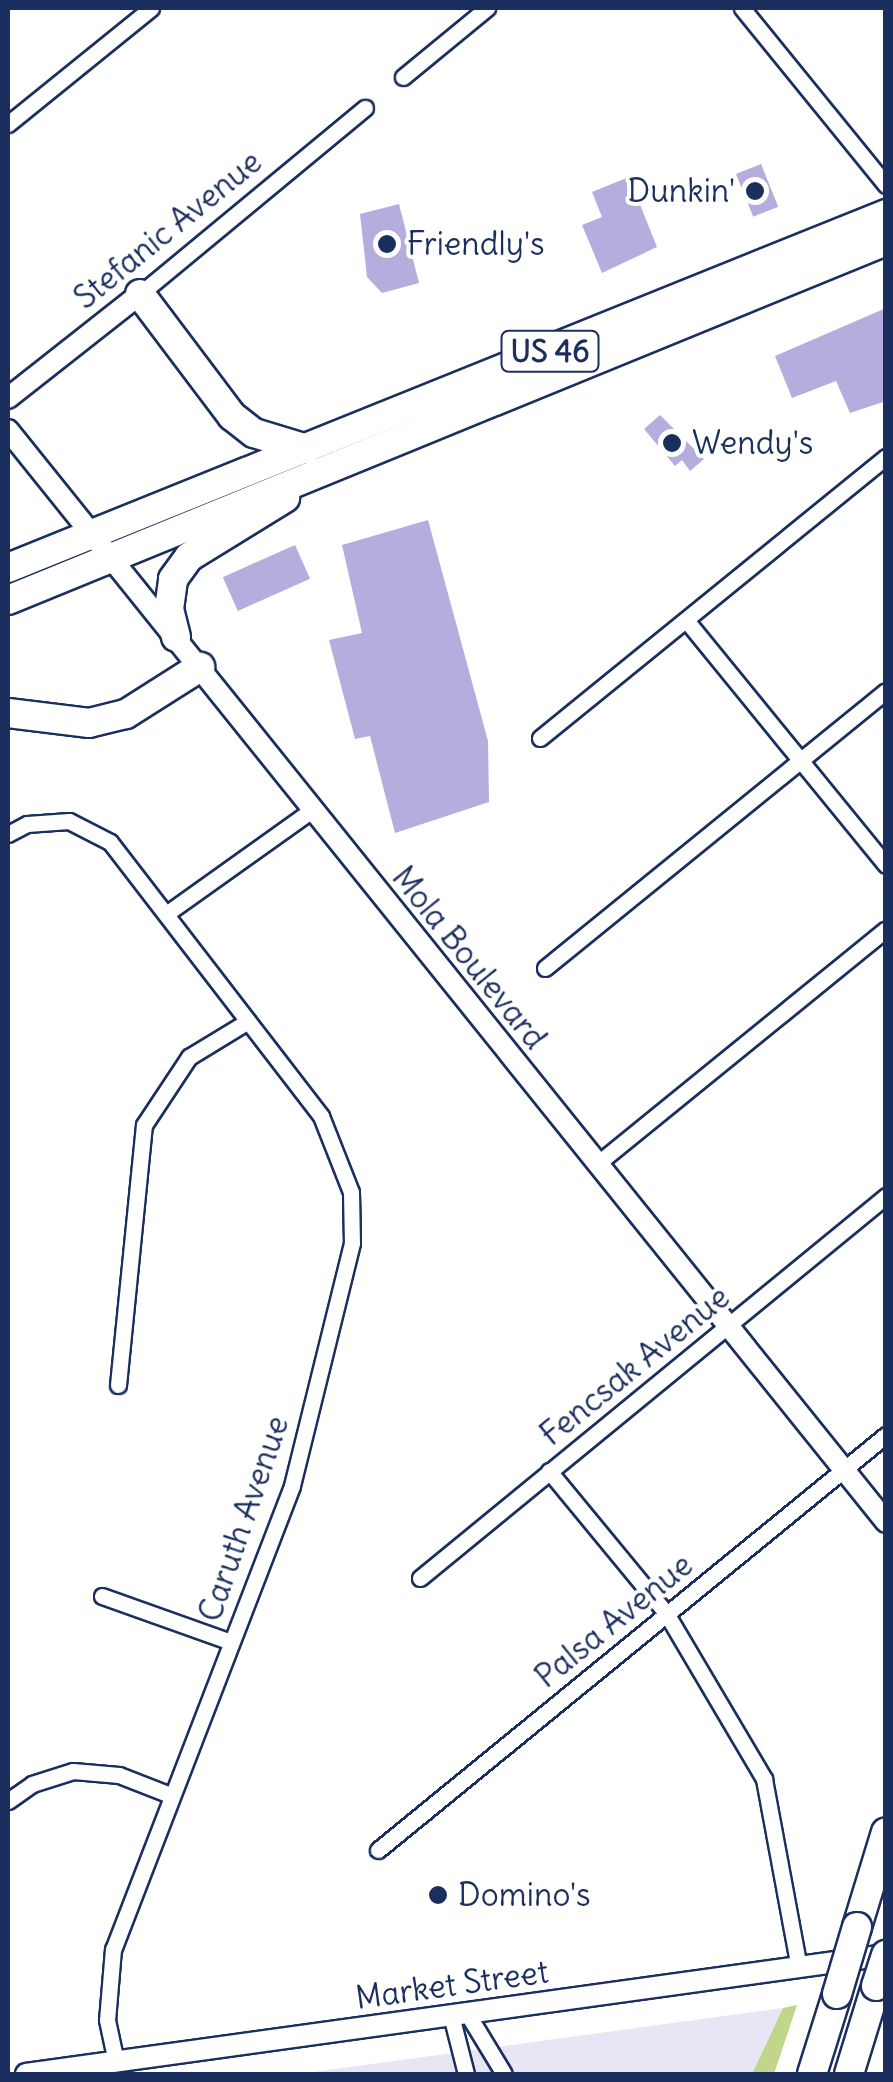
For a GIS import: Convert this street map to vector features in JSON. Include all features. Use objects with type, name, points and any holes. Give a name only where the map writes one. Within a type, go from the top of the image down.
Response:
[{"type":"highway","name":"US 46","points":[[8,600],[113,556],[314,460],[886,214]]},
{"type":"highway","name":"US 46","points":[[8,568],[95,533],[314,460],[886,241]]},
{"type":"highway","points":[[140,294],[232,416],[254,433],[314,460],[249,524],[188,557],[173,579],[169,609],[176,636]]},
{"type":"highway","points":[[8,713],[88,723],[126,714],[200,667]]},
{"type":"highway","points":[[812,2074],[886,1832]]},
{"type":"highway","points":[[849,2074],[886,1955]]},
{"type":"street","points":[[8,124],[151,8]]},
{"type":"street","points":[[403,77],[487,8]]},
{"type":"street","points":[[742,8],[886,186]]},
{"type":"street","name":"Stefanic Avenue","points":[[8,398],[365,108]]},
{"type":"street","name":"Mola Boulevard","points":[[8,430],[95,533],[312,810],[886,1522]]},
{"type":"street","points":[[540,738],[886,457]]},
{"type":"street","points":[[686,620],[886,865]]},
{"type":"street","points":[[546,968],[886,691]]},
{"type":"street","points":[[166,914],[312,810]]},
{"type":"street","name":"Caruth Avenue","points":[[8,834],[50,820],[85,826],[110,842],[334,1138],[353,1218],[292,1486],[114,1949],[107,2020],[116,2062]]},
{"type":"street","points":[[597,1164],[886,930]]},
{"type":"street","points":[[118,1386],[144,1125],[189,1057],[248,1021]]},
{"type":"street","name":"Fencsak Avenue","points":[[420,1578],[886,1196]]},
{"type":"street","name":"Palsa Avenue","points":[[378,1850],[886,1435]]},
{"type":"street","points":[[550,1471],[666,1612],[764,1779],[799,1967]]},
{"type":"street","points":[[102,1596],[231,1642]]},
{"type":"street","points":[[8,1801],[32,1784],[72,1771],[119,1775],[170,1795]]},
{"type":"street","name":"Market Street","points":[[26,2074],[886,1955]]},
{"type":"street","points":[[459,2014],[466,2074]]},
{"type":"street","points":[[459,2014],[504,2074]]},
{"type":"shaded area","points":[[783,2008],[752,2074],[298,2074]]},
{"type":"green space","points":[[797,2005],[774,2074],[752,2074],[783,2008]]},
{"type":"building","points":[[761,164],[778,207],[753,217],[736,174]]},
{"type":"building","points":[[629,177],[657,247],[602,273],[582,225],[602,217],[592,192]]},
{"type":"building","points":[[399,204],[419,283],[382,293],[367,277],[360,214]]},
{"type":"building","points":[[886,308],[886,401],[850,413],[836,381],[792,398],[775,356]]},
{"type":"building","points":[[660,415],[704,459],[690,471],[682,460],[675,466],[644,429]]},
{"type":"building","points":[[428,520],[488,741],[489,802],[395,833],[370,736],[355,739],[329,640],[362,633],[342,545]]},
{"type":"building","points":[[295,545],[310,579],[238,611],[223,577]]},
{"type":"place","name":"Dunkin'","points":[[755,191]]},
{"type":"place","name":"Friendly's","points":[[387,244]]},
{"type":"place","name":"Wendy's","points":[[672,443]]},
{"type":"place","name":"Domino's","points":[[438,1895]]}]
